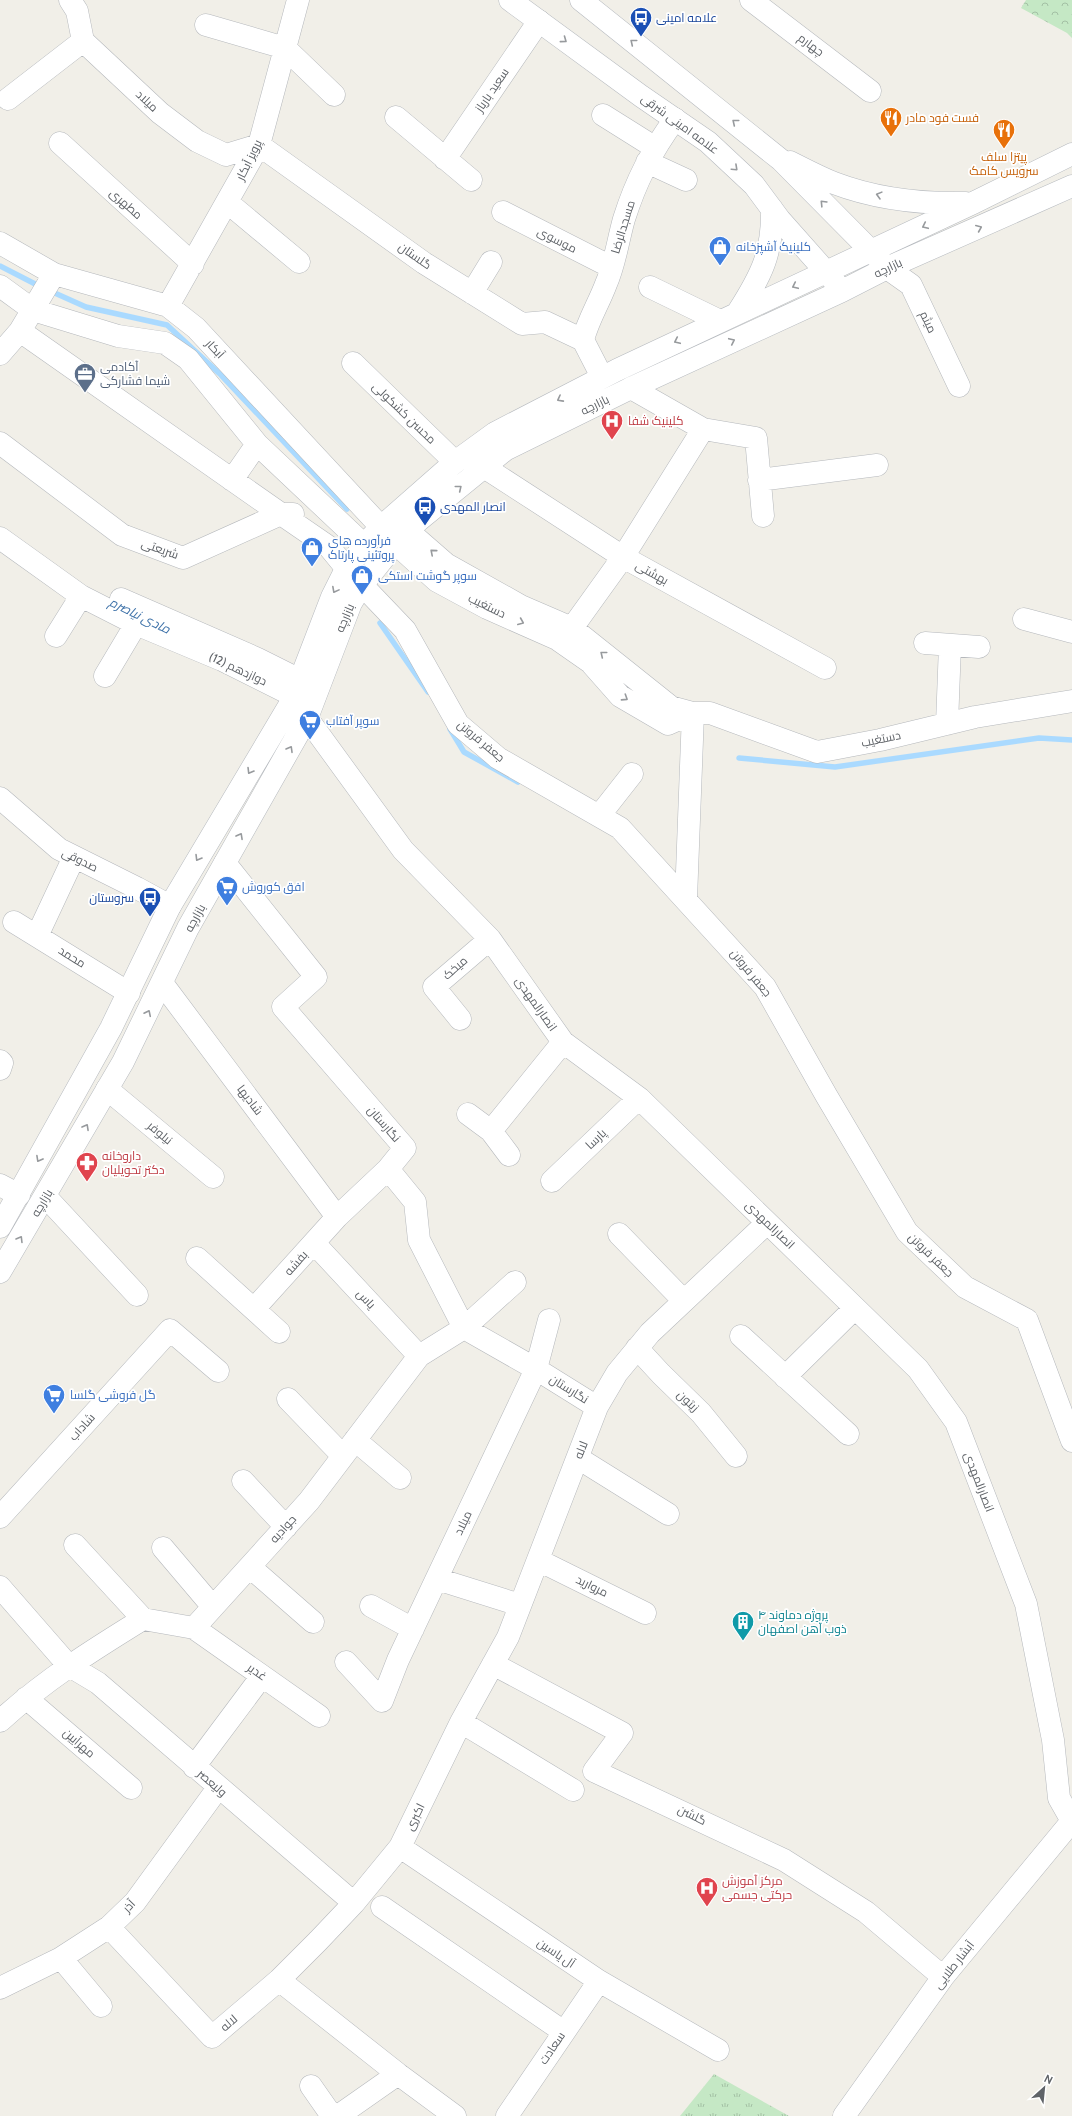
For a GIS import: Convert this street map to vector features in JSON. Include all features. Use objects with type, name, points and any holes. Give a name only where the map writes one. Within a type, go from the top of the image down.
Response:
[{"type":"street","points":[[8,99],[83,41],[77,11],[70,0]]},
{"type":"street","name":"پرویز آبکار","points":[[168,306],[228,202],[259,144],[298,0]]},
{"type":"street","name":"علامه امینی شرقی","points":[[510,0],[708,142],[754,184],[772,209],[842,291]]},
{"type":"street","points":[[581,0],[776,156],[870,251]]},
{"type":"street","name":"چهارم","points":[[751,0],[870,91]]},
{"type":"street","name":"سعید باریاز","points":[[445,159],[539,21]]},
{"type":"street","points":[[206,25],[285,48],[334,95]]},
{"type":"street","name":"میلاد","points":[[83,41],[160,113],[197,141],[226,155],[259,144]]},
{"type":"street","points":[[670,116],[684,116],[692,110],[696,100],[693,90]]},
{"type":"street","points":[[603,115],[650,155],[686,180]]},
{"type":"street","points":[[396,116],[471,180]]},
{"type":"street","name":"مسجدالرضا","points":[[583,340],[587,324],[607,283],[624,218],[650,155],[670,116]]},
{"type":"street","name":"مطهری","points":[[60,143],[193,264]]},
{"type":"street","name":"گلستان","points":[[259,144],[424,263],[522,324],[545,322],[583,340]]},
{"type":"street","name":"بازارچه","points":[[0,1227],[100,1049],[170,906],[292,701],[332,596],[347,569],[364,545],[455,462],[495,433],[602,377],[729,316],[974,203],[1072,154]]},
{"type":"street","points":[[776,156],[835,183],[890,198],[933,204],[974,203]]},
{"type":"street","name":"بازارچه","points":[[0,1272],[46,1197],[123,1062],[188,928],[307,718],[351,603],[362,585],[399,539],[419,520],[505,450],[631,388],[842,291],[887,268],[1072,186]]},
{"type":"street","points":[[228,202],[299,262]]},
{"type":"street","points":[[650,287],[729,316],[757,282],[766,259],[772,232],[772,209]]},
{"type":"street","name":"موسوی","points":[[503,212],[611,267]]},
{"type":"street","points":[[811,253],[828,256],[836,253],[845,240],[846,226]]},
{"type":"street","name":"آبکار","points":[[0,243],[54,274],[168,306],[196,328],[382,527]]},
{"type":"street","name":"میثم","points":[[870,251],[887,268],[911,285],[959,386]]},
{"type":"street","points":[[472,292],[491,262]]},
{"type":"street","points":[[0,354],[20,331],[34,310],[54,274]]},
{"type":"street","points":[[0,286],[34,310],[118,336],[165,343],[188,359],[257,444],[330,515],[364,545]]},
{"type":"street","points":[[20,331],[329,548],[347,569]]},
{"type":"street","points":[[583,340],[602,377]]},
{"type":"street","name":"محسن کشکولی","points":[[353,363],[455,462]]},
{"type":"street","points":[[631,388],[703,429],[756,438],[763,516]]},
{"type":"street","points":[[572,628],[623,557],[703,429]]},
{"type":"street","name":"شریعتی","points":[[0,442],[122,535],[183,558],[281,514]]},
{"type":"street","points":[[232,480],[257,444]]},
{"type":"street","points":[[759,480],[877,465]]},
{"type":"street","name":"بهشتی","points":[[484,467],[623,557],[825,668]]},
{"type":"street","points":[[281,514],[330,515]]},
{"type":"street","name":"دستغیب","points":[[693,713],[668,724],[620,696],[590,662],[557,639],[487,608],[437,581],[405,552],[399,539],[415,537],[446,564],[520,606],[572,628],[671,707],[693,713],[710,713],[816,752],[880,740],[975,717],[1072,701]]},
{"type":"street","name":"دوازدهم (12)","points":[[0,538],[81,596],[136,624],[222,660],[292,695],[297,688],[298,679],[258,659],[121,599]]},
{"type":"street","name":"جعفر فروتن","points":[[362,585],[405,630],[458,724],[498,758],[620,828],[686,898],[765,987],[826,1096],[907,1232],[965,1287],[1027,1320],[1072,1441]]},
{"type":"street","points":[[56,636],[81,596]]},
{"type":"street","points":[[1024,619],[1072,632]]},
{"type":"street","points":[[105,676],[136,624]]},
{"type":"street","points":[[925,643],[978,647]]},
{"type":"street","points":[[947,724],[950,645]]},
{"type":"street","points":[[686,898],[693,713]]},
{"type":"street","name":"انصارالمهدی","points":[[307,718],[403,850],[490,939],[563,1042],[639,1098],[918,1369],[956,1422],[1026,1604],[1053,1740],[1059,1798],[1072,1821]]},
{"type":"street","points":[[600,816],[632,774]]},
{"type":"street","name":"صدوقی","points":[[0,798],[58,849],[170,906]]},
{"type":"street","points":[[37,936],[74,857]]},
{"type":"street","name":"نگارستان","points":[[225,863],[316,978],[282,1006],[405,1148],[388,1169]]},
{"type":"street","name":"محمد","points":[[14,922],[129,992]]},
{"type":"street","name":"میخک","points":[[460,1019],[434,987],[490,939]]},
{"type":"street","name":"شادیها","points":[[162,983],[337,1216]]},
{"type":"street","points":[[490,1131],[563,1042]]},
{"type":"street","points":[[100,1049],[106,1065],[115,1066],[123,1062]]},
{"type":"street","points":[[0,1062],[2,1063],[0,1069]]},
{"type":"street","points":[[79,1087],[92,1083],[103,1088],[105,1093]]},
{"type":"street","name":"نیلوفر","points":[[105,1093],[213,1177]]},
{"type":"street","name":"پارسا","points":[[552,1181],[639,1098]]},
{"type":"street","points":[[468,1114],[490,1131],[509,1155]]},
{"type":"street","points":[[388,1169],[415,1202],[419,1240],[464,1328]]},
{"type":"street","name":"بفشه","points":[[254,1309],[337,1216],[388,1169]]},
{"type":"street","points":[[0,1185],[19,1195]]},
{"type":"street","points":[[46,1197],[137,1295]]},
{"type":"street","name":"لاله","points":[[461,1722],[508,1636],[597,1407],[617,1373],[650,1332],[767,1223]]},
{"type":"street","points":[[619,1234],[684,1301]]},
{"type":"street","name":"یاس","points":[[314,1243],[419,1356]]},
{"type":"street","points":[[197,1258],[279,1332]]},
{"type":"street","name":"جوادیه","points":[[194,1628],[309,1501],[419,1356],[464,1328],[515,1282]]},
{"type":"street","points":[[785,1377],[855,1308]]},
{"type":"street","name":"میلاد","points":[[346,1662],[382,1701],[413,1629],[536,1368],[549,1320]]},
{"type":"street","name":"نگارستان","points":[[464,1328],[536,1368],[597,1407]]},
{"type":"street","name":"شاداب","points":[[0,1517],[170,1330],[218,1371]]},
{"type":"street","points":[[741,1336],[848,1434]]},
{"type":"street","name":"زیتون","points":[[637,1348],[661,1374],[701,1412],[736,1456]]},
{"type":"street","points":[[288,1399],[349,1448],[400,1478]]},
{"type":"street","points":[[578,1458],[668,1514]]},
{"type":"street","points":[[243,1481],[286,1527]]},
{"type":"street","points":[[75,1545],[143,1619],[194,1628]]},
{"type":"street","points":[[163,1548],[213,1608]]},
{"type":"street","name":"مروارید","points":[[538,1560],[645,1613]]},
{"type":"street","points":[[250,1567],[313,1622]]},
{"type":"street","points":[[437,1579],[520,1605]]},
{"type":"street","name":"ولیعصر","points":[[0,1587],[68,1665],[98,1683],[218,1788],[354,1903]]},
{"type":"street","points":[[371,1606],[413,1629]]},
{"type":"street","points":[[0,1721],[26,1698],[68,1665],[143,1619]]},
{"type":"street","name":"غدیر","points":[[194,1628],[319,1716]]},
{"type":"street","name":"گلشن","points":[[493,1664],[622,1733],[594,1771],[784,1860],[866,1912],[943,1977]]},
{"type":"street","points":[[194,1767],[262,1676]]},
{"type":"street","name":"مهرآیین","points":[[26,1698],[132,1788]]},
{"type":"street","points":[[461,1722],[573,1790]]},
{"type":"street","name":"اکبری","points":[[354,1903],[400,1847],[461,1722]]},
{"type":"street","name":"آذر","points":[[0,1988],[61,1958],[109,1927],[135,1902],[218,1788]]},
{"type":"street","name":"آبشار طلایی","points":[[844,2116],[943,1977],[1072,1821]]},
{"type":"street","name":"آل یاسین","points":[[400,1847],[599,1981],[718,2050]]},
{"type":"street","name":"لاله","points":[[109,1927],[212,2037],[279,1980],[354,1903]]},
{"type":"street","points":[[382,1907],[564,2032]]},
{"type":"street","points":[[61,1958],[101,2006]]},
{"type":"street","points":[[279,1980],[398,2074],[455,2116]]},
{"type":"street","name":"سعادت","points":[[507,2116],[599,1981]]},
{"type":"street","points":[[338,2116],[398,2074]]},
{"type":"street","points":[[311,2086],[332,2116]]},
{"type":"green space","points":[[1026,0],[1072,0],[1072,38],[1067,33],[1021,8]]},
{"type":"green space","points":[[714,2074],[789,2116],[680,2116]]},
{"type":"waterway","points":[[0,266],[41,287]]},
{"type":"waterway","points":[[48,290],[86,307],[167,325],[221,375],[347,509]]},
{"type":"waterway","points":[[380,623],[428,692]]},
{"type":"waterway","points":[[450,729],[464,752],[518,782]]},
{"type":"waterway","points":[[739,758],[835,767],[1039,738],[1072,740]]},
{"type":"place","name":"علامه امینی","points":[[641,38]]},
{"type":"place","name":"فست فود مادر","points":[[891,138]]},
{"type":"place","name":"پیتزا سلف سرویس کامک","points":[[1004,150]]},
{"type":"place","name":"کلینیک آشپزخانه","points":[[720,266]]},
{"type":"place","name":"آکادمی شیما فشارکی","points":[[85,394]]},
{"type":"place","name":"کلینیک شفا","points":[[612,440]]},
{"type":"place","name":"انصار المهدی","points":[[425,526]]},
{"type":"place","name":"فرآورده های پروتئینی پارتاک","points":[[312,568]]},
{"type":"place","name":"سوپر گوشت استکی","points":[[362,596]]},
{"type":"place","name":"سوپر آفتاب","points":[[310,740]]},
{"type":"place","name":"افق کوروش","points":[[227,906]]},
{"type":"place","name":"سروستان","points":[[150,918]]},
{"type":"place","name":"داروخانه دکتر تحویلیان","points":[[87,1182]]},
{"type":"place","name":"گل فروشی گلسا","points":[[54,1414]]},
{"type":"place","name":"پروژه دماوند ۴ ذوب آهن اصفهان","points":[[743,1642]]},
{"type":"place","name":"مرکز آموزش حرکتی جسمی","points":[[707,1908]]},
{"type":"water label","name":"مادی نیاصرم","points":[[140,615]]}]
